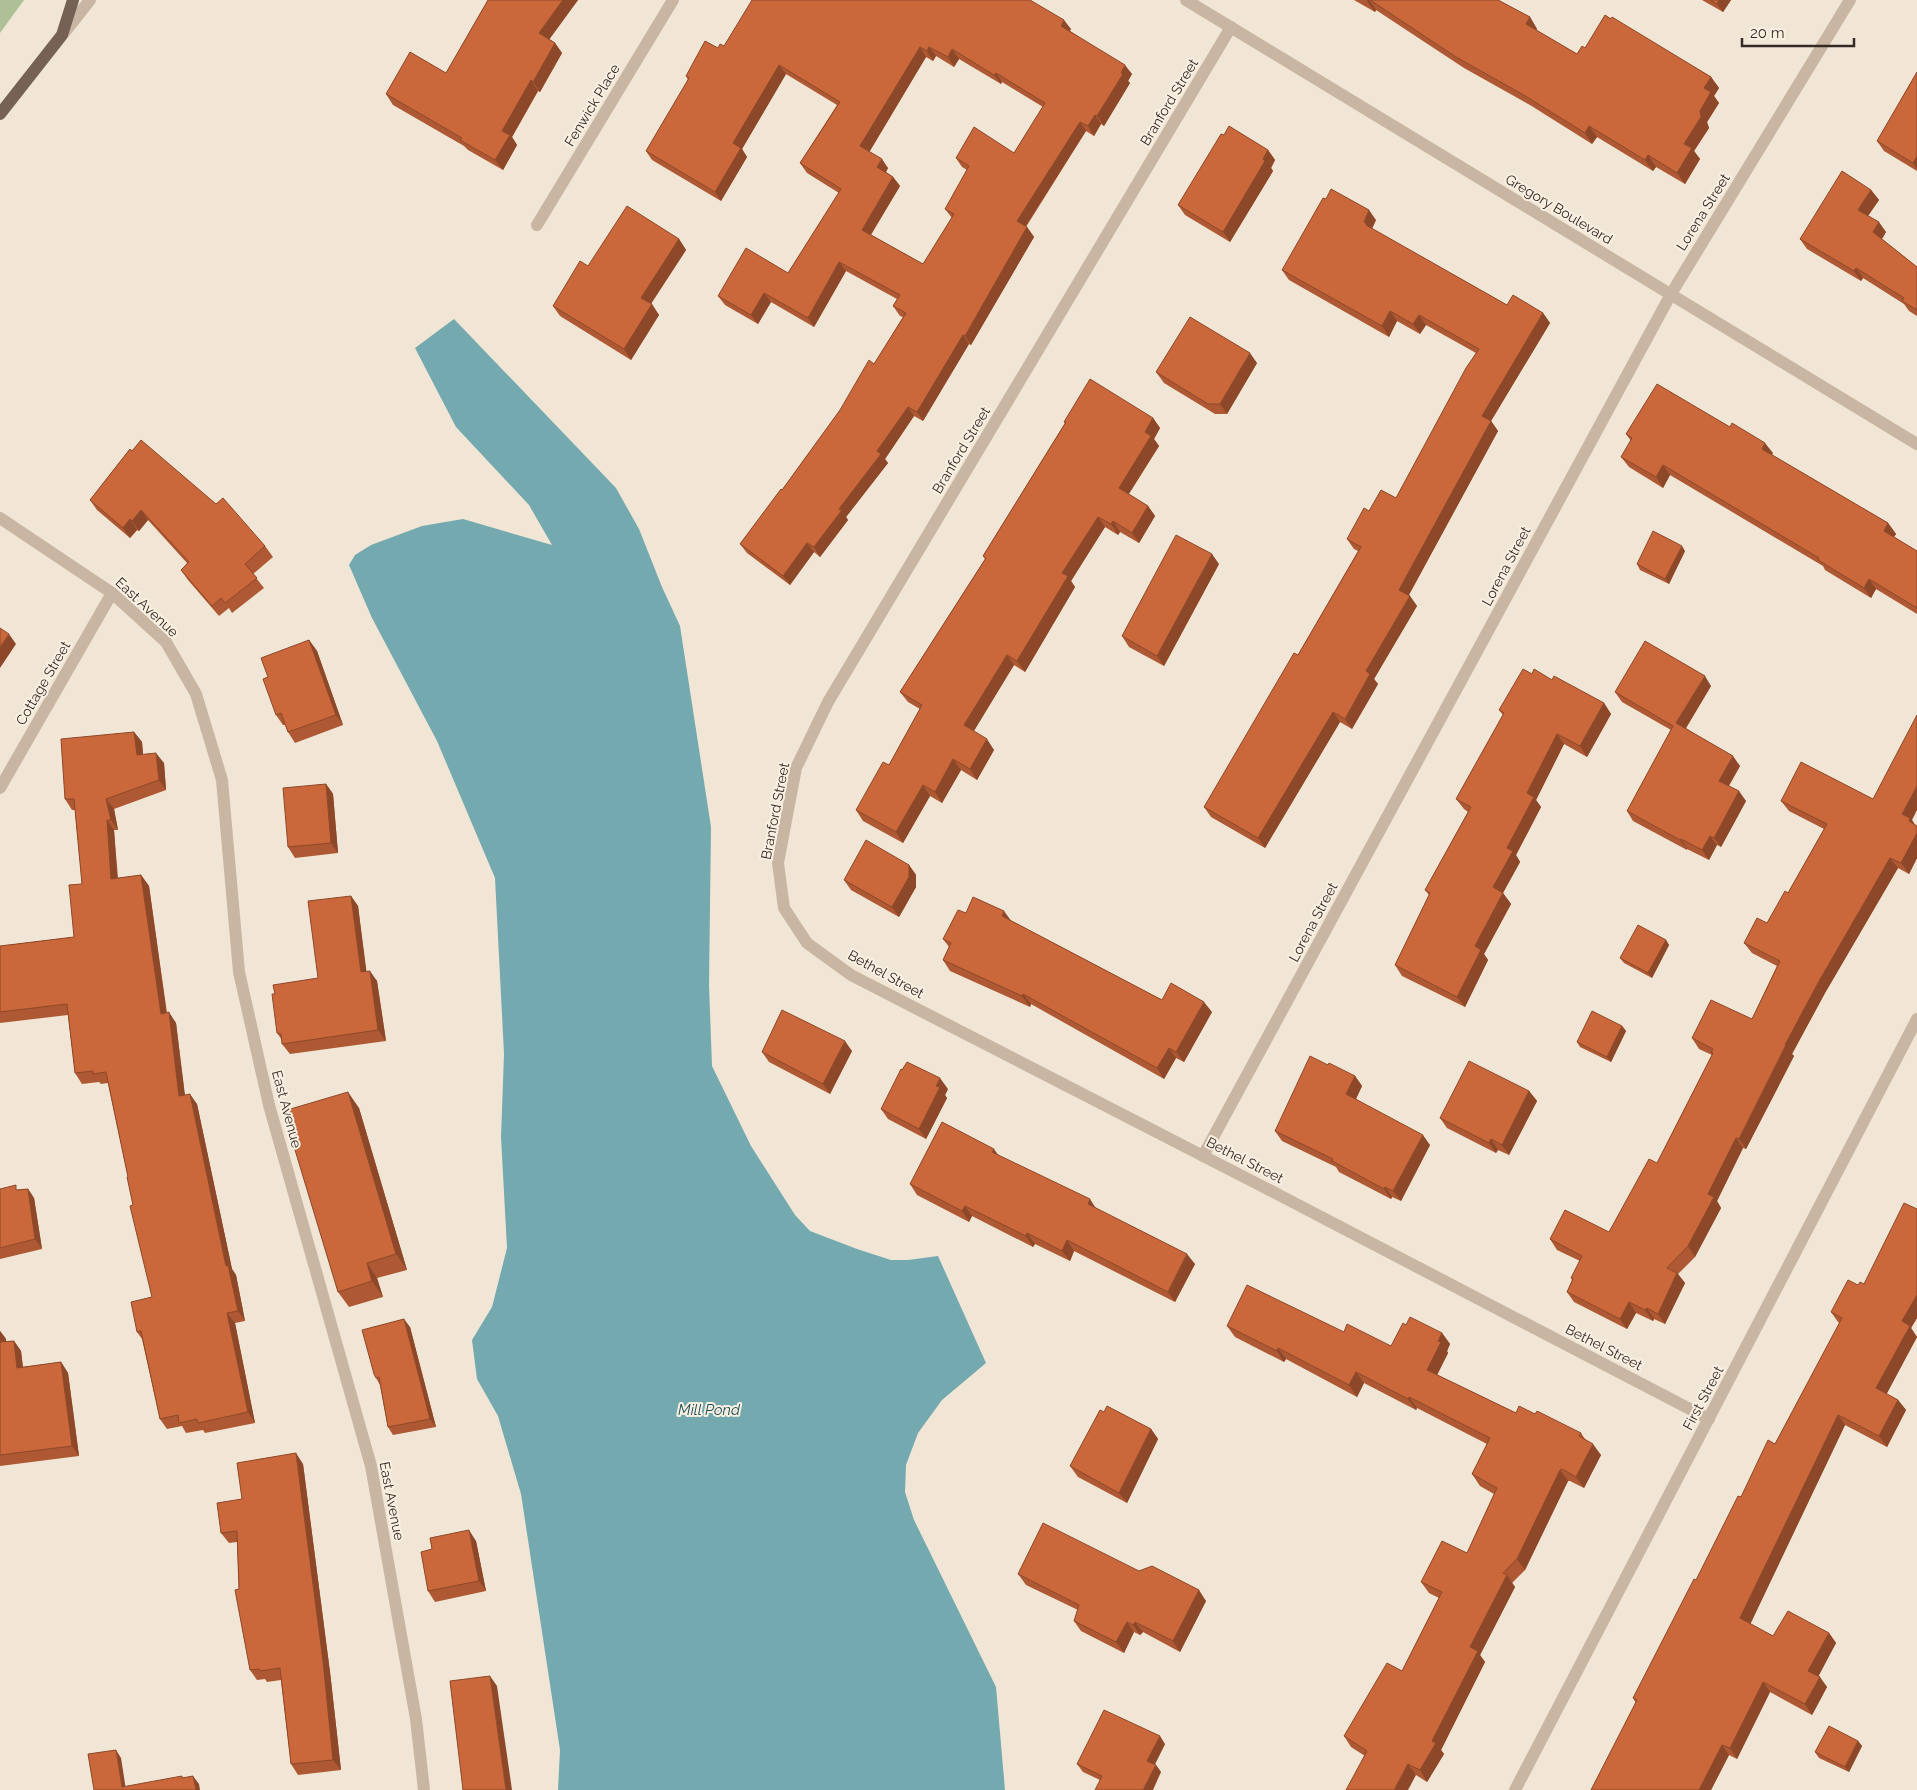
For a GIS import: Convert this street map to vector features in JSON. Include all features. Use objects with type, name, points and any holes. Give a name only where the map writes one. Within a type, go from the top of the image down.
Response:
[{"type":"main road","points":[[0,114],[62,35],[73,0]]},
{"type":"street","points":[[62,35],[90,0]]},
{"type":"street","name":"Fenwick Place","points":[[537,225],[673,0]]},
{"type":"street","name":"Gregory Boulevard","points":[[1186,0],[1917,444]]},
{"type":"street","name":"Lorena Street","points":[[1203,1156],[1670,294],[1850,0]]},
{"type":"street","name":"Branford Street","points":[[784,908],[778,863],[796,768],[828,702],[1232,28]]},
{"type":"street","name":"East Avenue","points":[[0,518],[112,593],[166,642],[196,694],[222,780],[239,972],[269,1105],[371,1466],[416,1719],[424,1790]]},
{"type":"street","name":"Cottage Street","points":[[0,788],[112,593]]},
{"type":"street","name":"Bethel Street","points":[[784,908],[807,942],[851,975],[1709,1419]]},
{"type":"street","name":"First Street","points":[[1515,1790],[1917,1019]]},
{"type":"green space","points":[[0,0],[24,0],[0,33]]},
{"type":"water","name":"Mill Pond","points":[[454,319],[616,488],[639,529],[680,626],[711,827],[709,985],[712,1066],[751,1146],[795,1215],[810,1231],[891,1260],[938,1256],[986,1363],[942,1400],[918,1433],[906,1465],[905,1492],[914,1520],[996,1687],[1005,1790],[558,1790],[560,1750],[521,1494],[498,1416],[477,1379],[472,1340],[492,1307],[507,1248],[501,1137],[504,1054],[495,878],[437,741],[372,618],[349,565],[355,555],[371,545],[422,526],[463,519],[552,545],[529,505],[456,427],[415,348]]},
{"type":"building","points":[[488,0],[563,0],[539,33],[555,43],[502,131],[510,135],[495,160],[460,140],[462,138],[386,94],[410,52],[446,73]]},
{"type":"building","points":[[752,0],[1030,0],[1064,20],[1061,26],[1125,65],[1121,73],[1123,74],[1097,116],[1095,115],[1088,126],[1080,122],[1017,221],[1027,227],[965,336],[963,335],[917,412],[908,407],[877,451],[881,454],[839,509],[842,510],[814,547],[807,543],[783,576],[740,544],[840,410],[869,360],[874,364],[906,313],[893,306],[900,295],[839,262],[808,318],[764,293],[751,315],[718,296],[746,248],[788,273],[841,189],[800,163],[840,102],[779,65],[733,143],[741,148],[715,192],[646,151],[689,78],[686,76],[705,41],[718,48],[720,44],[724,46]],"holes":[[[920,47],[927,51],[929,47],[948,57],[952,49],[1045,103],[1014,153],[974,127],[956,158],[969,166],[945,209],[954,214],[923,264],[862,230],[893,177],[877,167],[882,159],[860,146]]]},
{"type":"building","points":[[1370,0],[1498,0],[1530,17],[1526,24],[1577,54],[1582,46],[1585,48],[1605,15],[1611,19],[1612,17],[1711,77],[1704,88],[1711,92],[1700,111],[1701,117],[1684,144],[1692,148],[1677,173],[1648,155],[1645,160],[1589,126],[1585,133],[1522,94],[1456,57]]},
{"type":"building","points":[[1711,0],[1719,0],[1717,4]]},
{"type":"building","points":[[1917,72],[1917,156],[1913,163],[1877,141]]},
{"type":"building","points":[[1229,126],[1268,150],[1263,159],[1265,161],[1223,232],[1178,205],[1221,134],[1224,135]]},
{"type":"building","points":[[1842,171],[1871,190],[1858,210],[1879,222],[1873,232],[1917,267],[1917,310],[1902,301],[1904,298],[1856,268],[1854,271],[1800,239]]},
{"type":"building","points":[[1331,189],[1369,210],[1364,222],[1366,225],[1507,305],[1513,295],[1543,313],[1482,416],[1491,421],[1399,590],[1410,596],[1366,671],[1370,674],[1345,719],[1333,712],[1258,838],[1204,807],[1294,653],[1298,655],[1361,547],[1347,539],[1364,508],[1369,511],[1381,490],[1396,498],[1466,368],[1479,349],[1419,315],[1413,324],[1390,311],[1382,326],[1282,270],[1323,198],[1326,199]]},
{"type":"building","points":[[627,206],[679,239],[641,298],[652,304],[624,349],[553,306],[580,261],[588,266]]},
{"type":"building","points":[[1190,317],[1250,353],[1220,404],[1208,404],[1156,372]]},
{"type":"building","points":[[1090,379],[1153,418],[1145,432],[1151,436],[1119,488],[1148,506],[1132,533],[1113,521],[1111,524],[1098,517],[1062,573],[1068,576],[1017,661],[1007,655],[964,725],[987,739],[970,769],[953,759],[935,792],[923,785],[896,832],[856,810],[883,762],[889,765],[922,705],[900,692],[986,558],[983,556],[1066,422],[1064,422]]},
{"type":"building","points":[[1657,384],[1730,427],[1732,423],[1765,443],[1762,449],[1888,523],[1884,531],[1917,551],[1917,608],[1869,579],[1864,588],[1818,560],[1819,558],[1663,465],[1656,477],[1621,457],[1632,438],[1626,434]]},
{"type":"building","points":[[141,440],[216,504],[223,498],[265,546],[245,564],[257,578],[225,603],[221,598],[212,606],[181,570],[189,562],[141,510],[123,528],[90,500],[130,449],[132,451]]},
{"type":"building","points":[[1653,531],[1682,546],[1665,579],[1637,564]]},
{"type":"building","points":[[1176,535],[1212,554],[1157,656],[1122,636]]},
{"type":"building","points":[[0,628],[9,634],[0,647]]},
{"type":"building","points":[[309,640],[336,715],[288,732],[281,713],[276,715],[263,679],[268,677],[261,658]]},
{"type":"building","points":[[1645,641],[1705,676],[1676,723],[1733,756],[1719,781],[1739,791],[1714,838],[1710,836],[1702,850],[1627,811],[1673,726],[1615,692]]},
{"type":"building","points":[[1523,669],[1532,674],[1534,669],[1552,680],[1554,676],[1604,703],[1580,746],[1557,734],[1527,793],[1534,797],[1507,848],[1513,851],[1493,887],[1503,893],[1475,946],[1481,950],[1457,997],[1395,965],[1430,893],[1425,890],[1471,807],[1456,799],[1504,713],[1499,710]]},
{"type":"building","points":[[1917,715],[1917,786],[1902,814],[1910,818],[1909,821],[1917,826],[1917,833],[1901,863],[1890,858],[1818,983],[1739,1139],[1736,1138],[1708,1194],[1714,1197],[1688,1246],[1667,1268],[1677,1273],[1658,1314],[1629,1302],[1620,1319],[1567,1292],[1573,1279],[1571,1278],[1582,1256],[1550,1239],[1565,1210],[1609,1232],[1649,1159],[1657,1163],[1713,1053],[1711,1052],[1713,1049],[1692,1038],[1711,1000],[1752,1019],[1780,961],[1744,943],[1757,918],[1767,923],[1785,891],[1788,893],[1827,824],[1781,801],[1801,762],[1873,799]]},
{"type":"building","points":[[134,732],[137,755],[156,753],[159,780],[106,799],[111,820],[107,820],[111,879],[141,875],[161,1014],[169,1012],[179,1096],[190,1094],[226,1266],[228,1265],[238,1311],[227,1313],[248,1412],[198,1423],[197,1419],[179,1423],[178,1415],[160,1419],[141,1331],[137,1332],[131,1302],[152,1297],[130,1206],[133,1205],[128,1177],[106,1072],[93,1074],[93,1071],[75,1073],[67,1004],[0,1012],[0,946],[74,937],[69,885],[82,884],[74,799],[65,799],[61,739]]},
{"type":"building","points":[[326,784],[331,843],[288,847],[283,788]]},
{"type":"building","points":[[866,840],[909,865],[909,877],[892,907],[844,880]]},
{"type":"building","points":[[351,896],[361,972],[370,971],[378,1030],[282,1044],[281,1034],[277,1033],[272,994],[275,994],[273,985],[318,978],[308,901]]},
{"type":"building","points":[[973,897],[1004,911],[1002,916],[1162,1000],[1171,983],[1204,1002],[1176,1052],[1169,1048],[1157,1068],[1023,994],[1022,996],[943,960],[951,943],[943,939],[958,910],[966,913]]},
{"type":"building","points":[[1638,925],[1666,940],[1648,973],[1620,958]]},
{"type":"building","points":[[782,1010],[845,1041],[823,1084],[762,1052]]},
{"type":"building","points":[[1592,1011],[1622,1026],[1607,1057],[1577,1042]]},
{"type":"building","points":[[1310,1056],[1355,1076],[1346,1094],[1423,1135],[1393,1191],[1385,1187],[1384,1189],[1332,1161],[1333,1159],[1275,1131]]},
{"type":"building","points":[[1469,1061],[1529,1091],[1502,1145],[1491,1139],[1489,1143],[1440,1118]]},
{"type":"building","points":[[907,1062],[940,1078],[936,1086],[940,1087],[919,1129],[881,1109],[901,1069]]},
{"type":"building","points":[[348,1092],[396,1254],[367,1263],[372,1281],[338,1292],[292,1140],[296,1139],[287,1110]]},
{"type":"building","points":[[942,1122],[994,1149],[992,1152],[1090,1199],[1088,1204],[1187,1254],[1168,1292],[1067,1240],[1062,1251],[1027,1233],[1026,1236],[965,1206],[962,1211],[910,1184]]},
{"type":"building","points":[[16,1185],[16,1190],[28,1189],[35,1239],[0,1248],[0,1189]]},
{"type":"building","points":[[1904,1203],[1917,1209],[1917,1295],[1902,1321],[1910,1326],[1876,1388],[1898,1400],[1879,1436],[1838,1415],[1740,1618],[1773,1636],[1788,1611],[1829,1633],[1808,1671],[1820,1677],[1805,1704],[1763,1682],[1730,1748],[1722,1745],[1699,1790],[1591,1790],[1637,1700],[1633,1698],[1738,1496],[1741,1497],[1768,1440],[1775,1444],[1842,1318],[1831,1312],[1848,1280],[1858,1285],[1860,1282],[1864,1284]]},
{"type":"building","points":[[1247,1285],[1344,1332],[1347,1324],[1391,1346],[1403,1323],[1406,1325],[1410,1317],[1442,1333],[1438,1341],[1441,1342],[1427,1370],[1516,1413],[1519,1406],[1535,1414],[1537,1411],[1581,1433],[1579,1436],[1593,1444],[1576,1477],[1562,1469],[1560,1470],[1517,1559],[1503,1573],[1507,1575],[1470,1647],[1478,1651],[1432,1741],[1436,1743],[1420,1770],[1408,1764],[1394,1790],[1346,1790],[1367,1751],[1344,1736],[1387,1663],[1402,1671],[1442,1592],[1421,1582],[1442,1541],[1467,1553],[1497,1488],[1472,1474],[1490,1438],[1356,1372],[1349,1385],[1278,1348],[1277,1351],[1227,1326]]},
{"type":"building","points":[[404,1319],[430,1419],[388,1427],[379,1377],[376,1378],[374,1374],[362,1330]]},
{"type":"building","points":[[14,1341],[17,1368],[61,1362],[72,1446],[0,1455],[0,1342]]},
{"type":"building","points":[[1107,1406],[1151,1429],[1119,1493],[1070,1466],[1100,1410],[1104,1412]]},
{"type":"building","points":[[296,1453],[323,1661],[333,1760],[291,1764],[280,1668],[260,1671],[259,1669],[250,1670],[235,1590],[239,1589],[237,1531],[221,1533],[217,1503],[242,1499],[237,1463]]},
{"type":"building","points":[[1043,1523],[1139,1571],[1152,1566],[1199,1590],[1173,1641],[1135,1622],[1133,1625],[1127,1622],[1116,1642],[1074,1621],[1079,1605],[1018,1574]]},
{"type":"building","points":[[469,1530],[479,1581],[428,1591],[421,1552],[432,1549],[430,1538]]},
{"type":"building","points":[[490,1676],[506,1790],[463,1790],[450,1681]]},
{"type":"building","points":[[1104,1710],[1160,1736],[1147,1761],[1156,1765],[1143,1790],[1095,1790],[1102,1776],[1077,1764]]},
{"type":"building","points":[[1829,1726],[1858,1741],[1845,1767],[1815,1752]]},
{"type":"building","points":[[116,1750],[122,1787],[182,1776],[182,1778],[193,1776],[196,1790],[94,1790],[88,1754]]}]
